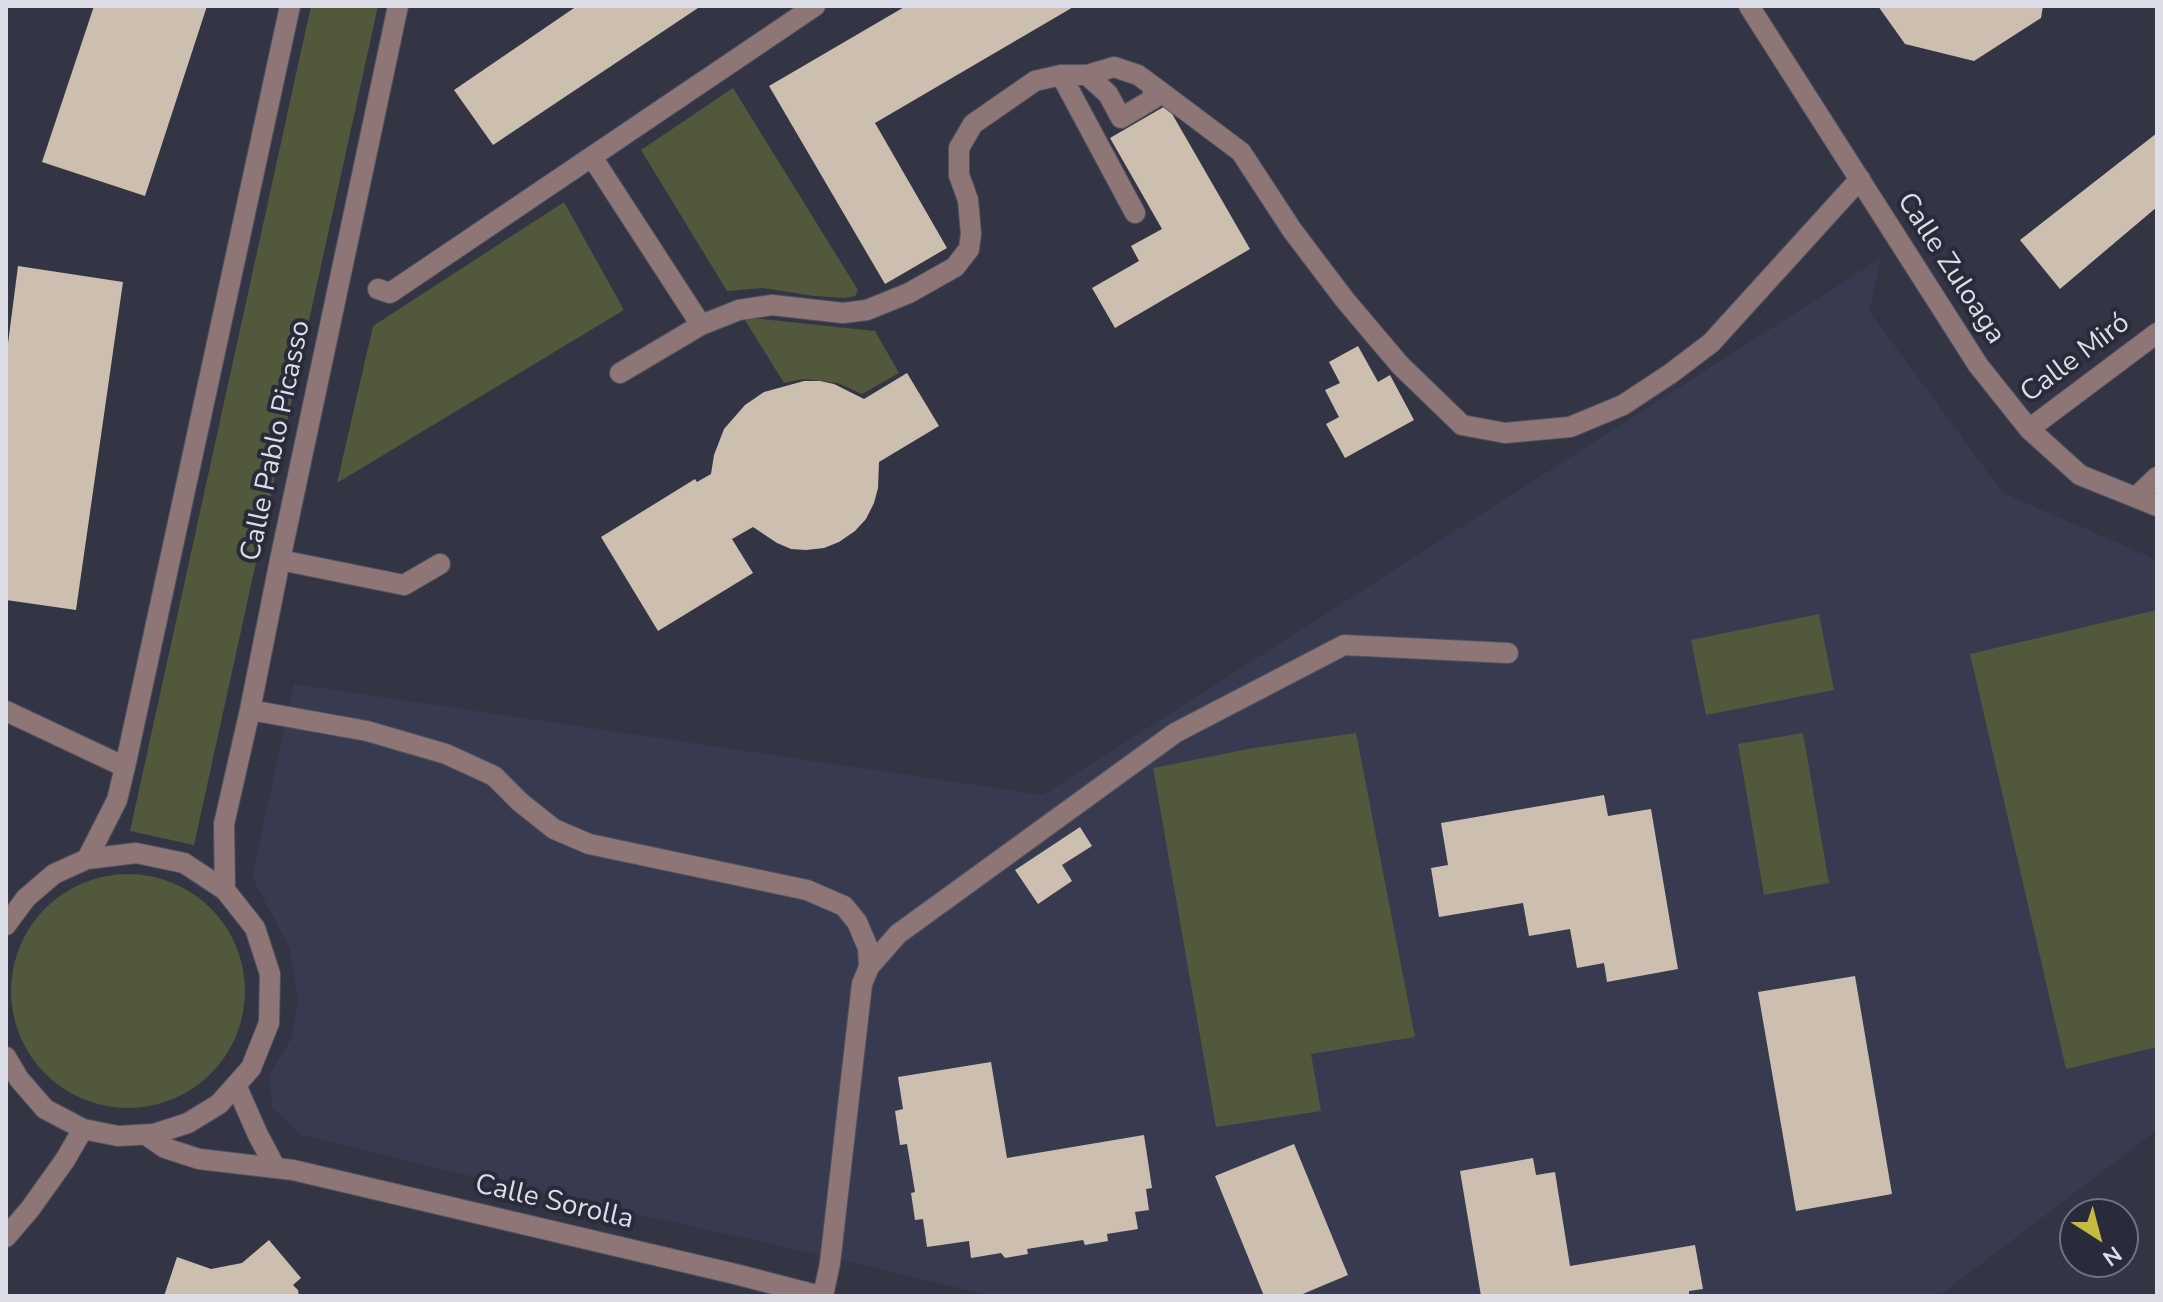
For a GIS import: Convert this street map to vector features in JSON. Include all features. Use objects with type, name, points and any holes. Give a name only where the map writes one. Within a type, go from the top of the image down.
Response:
[{"type":"street","points":[[87,859],[117,800],[125,767],[290,6]]},
{"type":"street","name":"Calle Pablo Picasso","points":[[225,890],[224,824],[398,6]]},
{"type":"street","points":[[378,289],[390,293],[815,6]]},
{"type":"street","name":"Calle Zuloaga","points":[[1749,6],[1978,365],[2029,429],[2080,475],[2157,506]]},
{"type":"street","points":[[620,373],[701,325],[739,310],[772,305],[843,313],[867,310],[909,293],[955,267],[969,249],[971,234],[968,200],[959,175],[959,148],[973,124],[1035,81],[1061,75],[1087,75],[1114,67],[1138,75],[1241,152],[1292,230],[1400,365],[1462,425],[1505,433],[1570,427],[1623,405],[1670,374],[1711,343],[1860,179]]},
{"type":"street","points":[[1061,75],[1135,213]]},
{"type":"street","points":[[1087,75],[1108,94],[1121,118],[1153,99],[1153,86]]},
{"type":"street","points":[[592,157],[701,325]]},
{"type":"street","name":"Calle Miró","points":[[2029,429],[2157,333]]},
{"type":"street","points":[[2136,497],[2157,477]]},
{"type":"street","points":[[280,560],[404,585],[440,564]]},
{"type":"street","points":[[821,1296],[830,1263],[862,984],[869,967],[898,934],[1175,733],[1344,645],[1508,653]]},
{"type":"street","points":[[250,710],[367,731],[446,754],[494,776],[554,829],[589,844],[807,890],[844,906],[857,922],[868,948],[869,967]]},
{"type":"street","points":[[6,711],[125,767]]},
{"type":"street","points":[[6,925],[26,898],[54,874],[87,859],[136,853],[184,863],[225,890],[255,928],[270,974],[269,1023],[251,1068],[219,1104],[188,1123],[154,1134],[118,1136],[83,1129],[45,1109],[19,1079],[6,1057]]},
{"type":"street","points":[[236,1085],[275,1167]]},
{"type":"street","points":[[6,1237],[65,1160],[83,1129]]},
{"type":"street","name":"Calle Sorolla","points":[[146,1135],[165,1148],[199,1159],[275,1167],[821,1296]]},
{"type":"shaded area","points":[[1881,258],[1869,311],[2003,493],[2157,560],[2157,1130],[2068,1198],[2059,1198],[2059,1205],[1939,1296],[992,1296],[301,1135],[272,1108],[270,1075],[292,1037],[298,1000],[290,949],[252,877],[294,684],[1043,795]]},
{"type":"green space","points":[[311,6],[378,6],[194,845],[130,831]]},
{"type":"green space","points":[[733,88],[858,290],[855,296],[814,296],[763,288],[727,291],[641,150]]},
{"type":"green space","points":[[564,202],[624,310],[337,483],[373,326]]},
{"type":"green space","points":[[743,317],[875,331],[899,373],[862,394],[838,383],[803,379],[784,383]]},
{"type":"green space","points":[[2157,610],[2157,1047],[2066,1069],[1970,654]]},
{"type":"green space","points":[[1819,614],[1834,690],[1706,715],[1691,640]]},
{"type":"green space","points":[[1356,733],[1415,1037],[1311,1054],[1321,1111],[1216,1127],[1153,768],[1253,748]]},
{"type":"green space","points":[[1803,733],[1829,883],[1764,895],[1738,744]]},
{"type":"green space","points":[[128,874],[151,876],[173,883],[211,908],[236,946],[243,968],[243,1014],[236,1036],[211,1074],[173,1099],[151,1106],[128,1108],[105,1106],[83,1099],[45,1074],[20,1036],[13,1014],[11,991],[13,968],[20,946],[45,908],[83,883],[105,876]]},
{"type":"building","points":[[94,6],[207,6],[145,196],[42,162]]},
{"type":"building","points":[[577,6],[701,6],[493,145],[454,90]]},
{"type":"building","points":[[906,6],[1075,6],[875,123],[947,248],[885,284],[769,86]]},
{"type":"building","points":[[1878,6],[2043,6],[2041,18],[1974,61],[1905,44]]},
{"type":"building","points":[[1167,105],[1250,249],[1115,328],[1092,288],[1139,261],[1131,246],[1162,229],[1110,138]]},
{"type":"building","points":[[2157,133],[2157,207],[2060,289],[2020,240]]},
{"type":"building","points":[[18,266],[123,282],[76,610],[6,600],[6,359]]},
{"type":"building","points":[[1358,346],[1378,382],[1390,375],[1414,420],[1345,458],[1326,424],[1339,417],[1325,390],[1340,383],[1329,362]]},
{"type":"building","points":[[907,373],[939,426],[879,462],[874,503],[855,531],[824,548],[806,550],[791,549],[777,543],[753,527],[732,539],[753,573],[658,631],[601,537],[695,479],[697,482],[711,474],[724,429],[745,405],[764,392],[804,381],[820,381],[834,384],[864,399]]},
{"type":"building","points":[[1604,795],[1608,816],[1651,809],[1678,969],[1607,982],[1604,963],[1577,968],[1570,929],[1529,936],[1523,903],[1439,917],[1431,868],[1448,865],[1441,823]]},
{"type":"building","points":[[1080,827],[1092,846],[1062,865],[1072,881],[1038,904],[1015,870]]},
{"type":"building","points":[[1855,976],[1892,1194],[1796,1211],[1758,992]]},
{"type":"building","points":[[991,1062],[1007,1158],[1144,1135],[1152,1188],[1146,1189],[1149,1210],[1135,1212],[1138,1229],[1107,1234],[1108,1241],[1085,1245],[1083,1240],[1027,1249],[1028,1254],[1005,1258],[1001,1253],[971,1258],[969,1241],[927,1247],[923,1219],[915,1220],[911,1193],[915,1192],[907,1144],[900,1145],[895,1111],[903,1109],[898,1077]]},
{"type":"building","points":[[1294,1144],[1348,1275],[1298,1296],[1264,1296],[1215,1176]]},
{"type":"building","points":[[1533,1158],[1536,1175],[1555,1172],[1570,1266],[1695,1245],[1703,1289],[1689,1291],[1689,1296],[1481,1296],[1460,1171]]},
{"type":"building","points":[[269,1240],[301,1278],[293,1285],[299,1296],[164,1296],[177,1257],[211,1269],[242,1263]]}]
